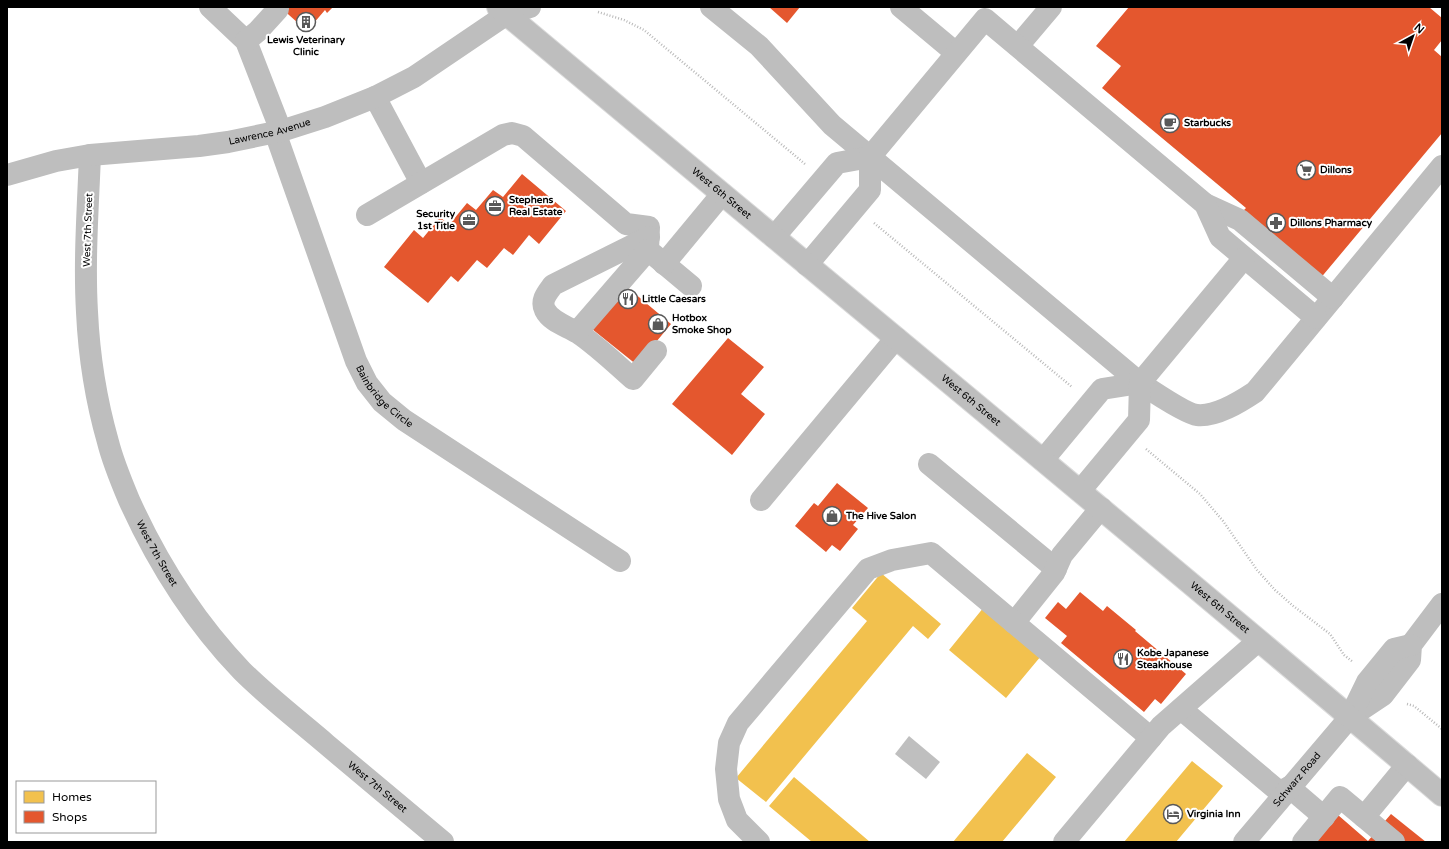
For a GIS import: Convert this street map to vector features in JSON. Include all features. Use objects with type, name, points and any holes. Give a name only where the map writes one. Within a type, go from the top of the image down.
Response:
[{"type":"street","points":[[210,7],[246,41],[258,31],[278,9]]},
{"type":"street","name":"Lawrence Avenue","points":[[7,175],[56,161],[90,155],[228,142],[278,131],[325,117],[375,97],[414,77],[505,9],[530,7]]},
{"type":"street","points":[[711,7],[759,46],[832,125],[870,157],[1140,383],[1178,407],[1197,415],[1215,413],[1236,405],[1255,392],[1442,166]]},
{"type":"street","points":[[901,7],[956,53]]},
{"type":"street","points":[[1018,46],[1051,7]]},
{"type":"street","name":"West 6th Street","points":[[505,9],[774,238],[1080,490],[1442,795]]},
{"type":"street","points":[[807,265],[870,190],[870,157],[985,19],[1205,204],[1240,220],[1333,298]]},
{"type":"street","name":"Bainbridge Circle","points":[[246,41],[356,361],[367,383],[382,402],[404,420],[620,561]]},
{"type":"street","points":[[375,97],[421,183]]},
{"type":"street","points":[[367,215],[503,135],[512,133],[522,136],[626,224],[649,227],[648,244],[577,332]]},
{"type":"street","name":"West 7th Street","points":[[90,155],[86,272],[87,312],[90,344],[99,408],[108,444],[140,525],[159,560],[183,596],[210,634],[242,670],[273,700],[443,842]]},
{"type":"street","points":[[774,238],[838,163],[870,157]]},
{"type":"street","points":[[664,264],[722,194]]},
{"type":"street","points":[[1205,204],[1220,237],[1316,318]]},
{"type":"street","points":[[648,244],[664,264],[691,286]]},
{"type":"street","points":[[648,244],[554,285],[545,294],[543,302],[544,309],[549,316],[564,327],[577,332],[633,379],[656,351]]},
{"type":"street","points":[[1080,490],[1139,420],[1140,383],[1244,258]]},
{"type":"street","points":[[761,500],[896,338]]},
{"type":"street","points":[[1043,460],[1102,389],[1140,383]]},
{"type":"street","points":[[929,464],[1056,569]]},
{"type":"street","points":[[1014,622],[1054,574],[1062,555],[1100,508]]},
{"type":"street","points":[[759,842],[737,820],[729,799],[726,769],[729,743],[738,723],[868,569],[892,560],[931,554],[1151,738]]},
{"type":"street","name":"Schwarz Road","points":[[1244,842],[1350,717],[1367,682],[1394,648],[1411,644],[1442,604]]},
{"type":"street","points":[[1064,842],[1161,726],[1258,641]]},
{"type":"street","points":[[1181,708],[1286,791],[1324,817]]},
{"type":"street","points":[[1364,817],[1407,765]]},
{"type":"street","points":[[1303,842],[1340,797],[1394,842]]},
{"type":"path","points":[[598,12],[624,20],[644,30],[823,180]]},
{"type":"path","points":[[856,207],[1090,403]]},
{"type":"path","points":[[1127,434],[1200,494],[1224,521],[1257,570],[1292,605],[1330,634],[1344,655],[1354,663]]},
{"type":"path","points":[[1405,703],[1414,706],[1442,729]]},
{"type":"shaded area","points":[[909,736],[940,762],[926,779],[895,754]]},
{"type":"building: Homes","points":[[881,573],[941,624],[928,639],[913,626],[766,802],[736,778],[867,621],[852,608]]},
{"type":"building: Homes","points":[[984,607],[1041,656],[1006,698],[949,650]]},
{"type":"building: Homes","points":[[1027,753],[1056,777],[1002,842],[953,842]]},
{"type":"building: Homes","name":"Virginia Inn","points":[[1192,761],[1223,786],[1176,842],[1124,842]]},
{"type":"building: Homes","points":[[794,777],[870,842],[812,842],[769,806]]},
{"type":"building: Shops","name":"Lewis Veterinary Clinic","points":[[280,7],[333,7],[327,13],[325,10],[307,31]]},
{"type":"building: Shops","points":[[769,7],[800,7],[787,23]]},
{"type":"building: Shops","name":"Dillons","points":[[1129,7],[1429,7],[1442,18],[1442,40],[1434,50],[1442,57],[1442,133],[1319,280],[1240,214],[1246,208],[1102,88],[1121,66],[1096,46]]},
{"type":"building: Shops","points":[[522,174],[566,211],[539,244],[529,235],[513,255],[504,248],[487,268],[477,260],[458,282],[451,276],[428,303],[384,267],[414,230],[423,238],[440,217],[449,225],[467,203],[476,210],[493,190],[503,197]]},
{"type":"building: Shops","points":[[627,287],[671,324],[637,365],[592,329]]},
{"type":"building: Shops","points":[[728,338],[764,367],[741,394],[765,414],[732,455],[672,404]]},
{"type":"building: Shops","name":"The Hive Salon","points":[[837,483],[868,508],[853,525],[858,529],[840,551],[832,545],[826,552],[795,526],[814,503],[818,506]]},
{"type":"building: Shops","name":"Kobe Japanese Steakhouse","points":[[1080,592],[1103,611],[1107,606],[1186,674],[1161,704],[1155,699],[1144,712],[1061,643],[1067,636],[1045,618],[1058,602],[1066,609]]},
{"type":"building: Shops","points":[[1391,814],[1426,842],[1316,842],[1338,815],[1368,841]]},
{"type":"place","name":"Lewis Veterinary Clinic","points":[[306,22]]},
{"type":"place","name":"Starbucks","points":[[1170,123]]},
{"type":"place","name":"Dillons","points":[[1306,170]]},
{"type":"place","name":"Stephens Real Estate","points":[[495,206]]},
{"type":"place","name":"Security 1st Title","points":[[469,220]]},
{"type":"place","name":"Dillons Pharmacy","points":[[1276,223]]},
{"type":"place","name":"Little Caesars","points":[[628,299]]},
{"type":"place","name":"Hotbox Smoke Shop","points":[[658,324]]},
{"type":"place","name":"The Hive Salon","points":[[832,516]]},
{"type":"place","name":"Kobe Japanese Steakhouse","points":[[1123,659]]},
{"type":"place","name":"Virginia Inn","points":[[1173,814]]}]
